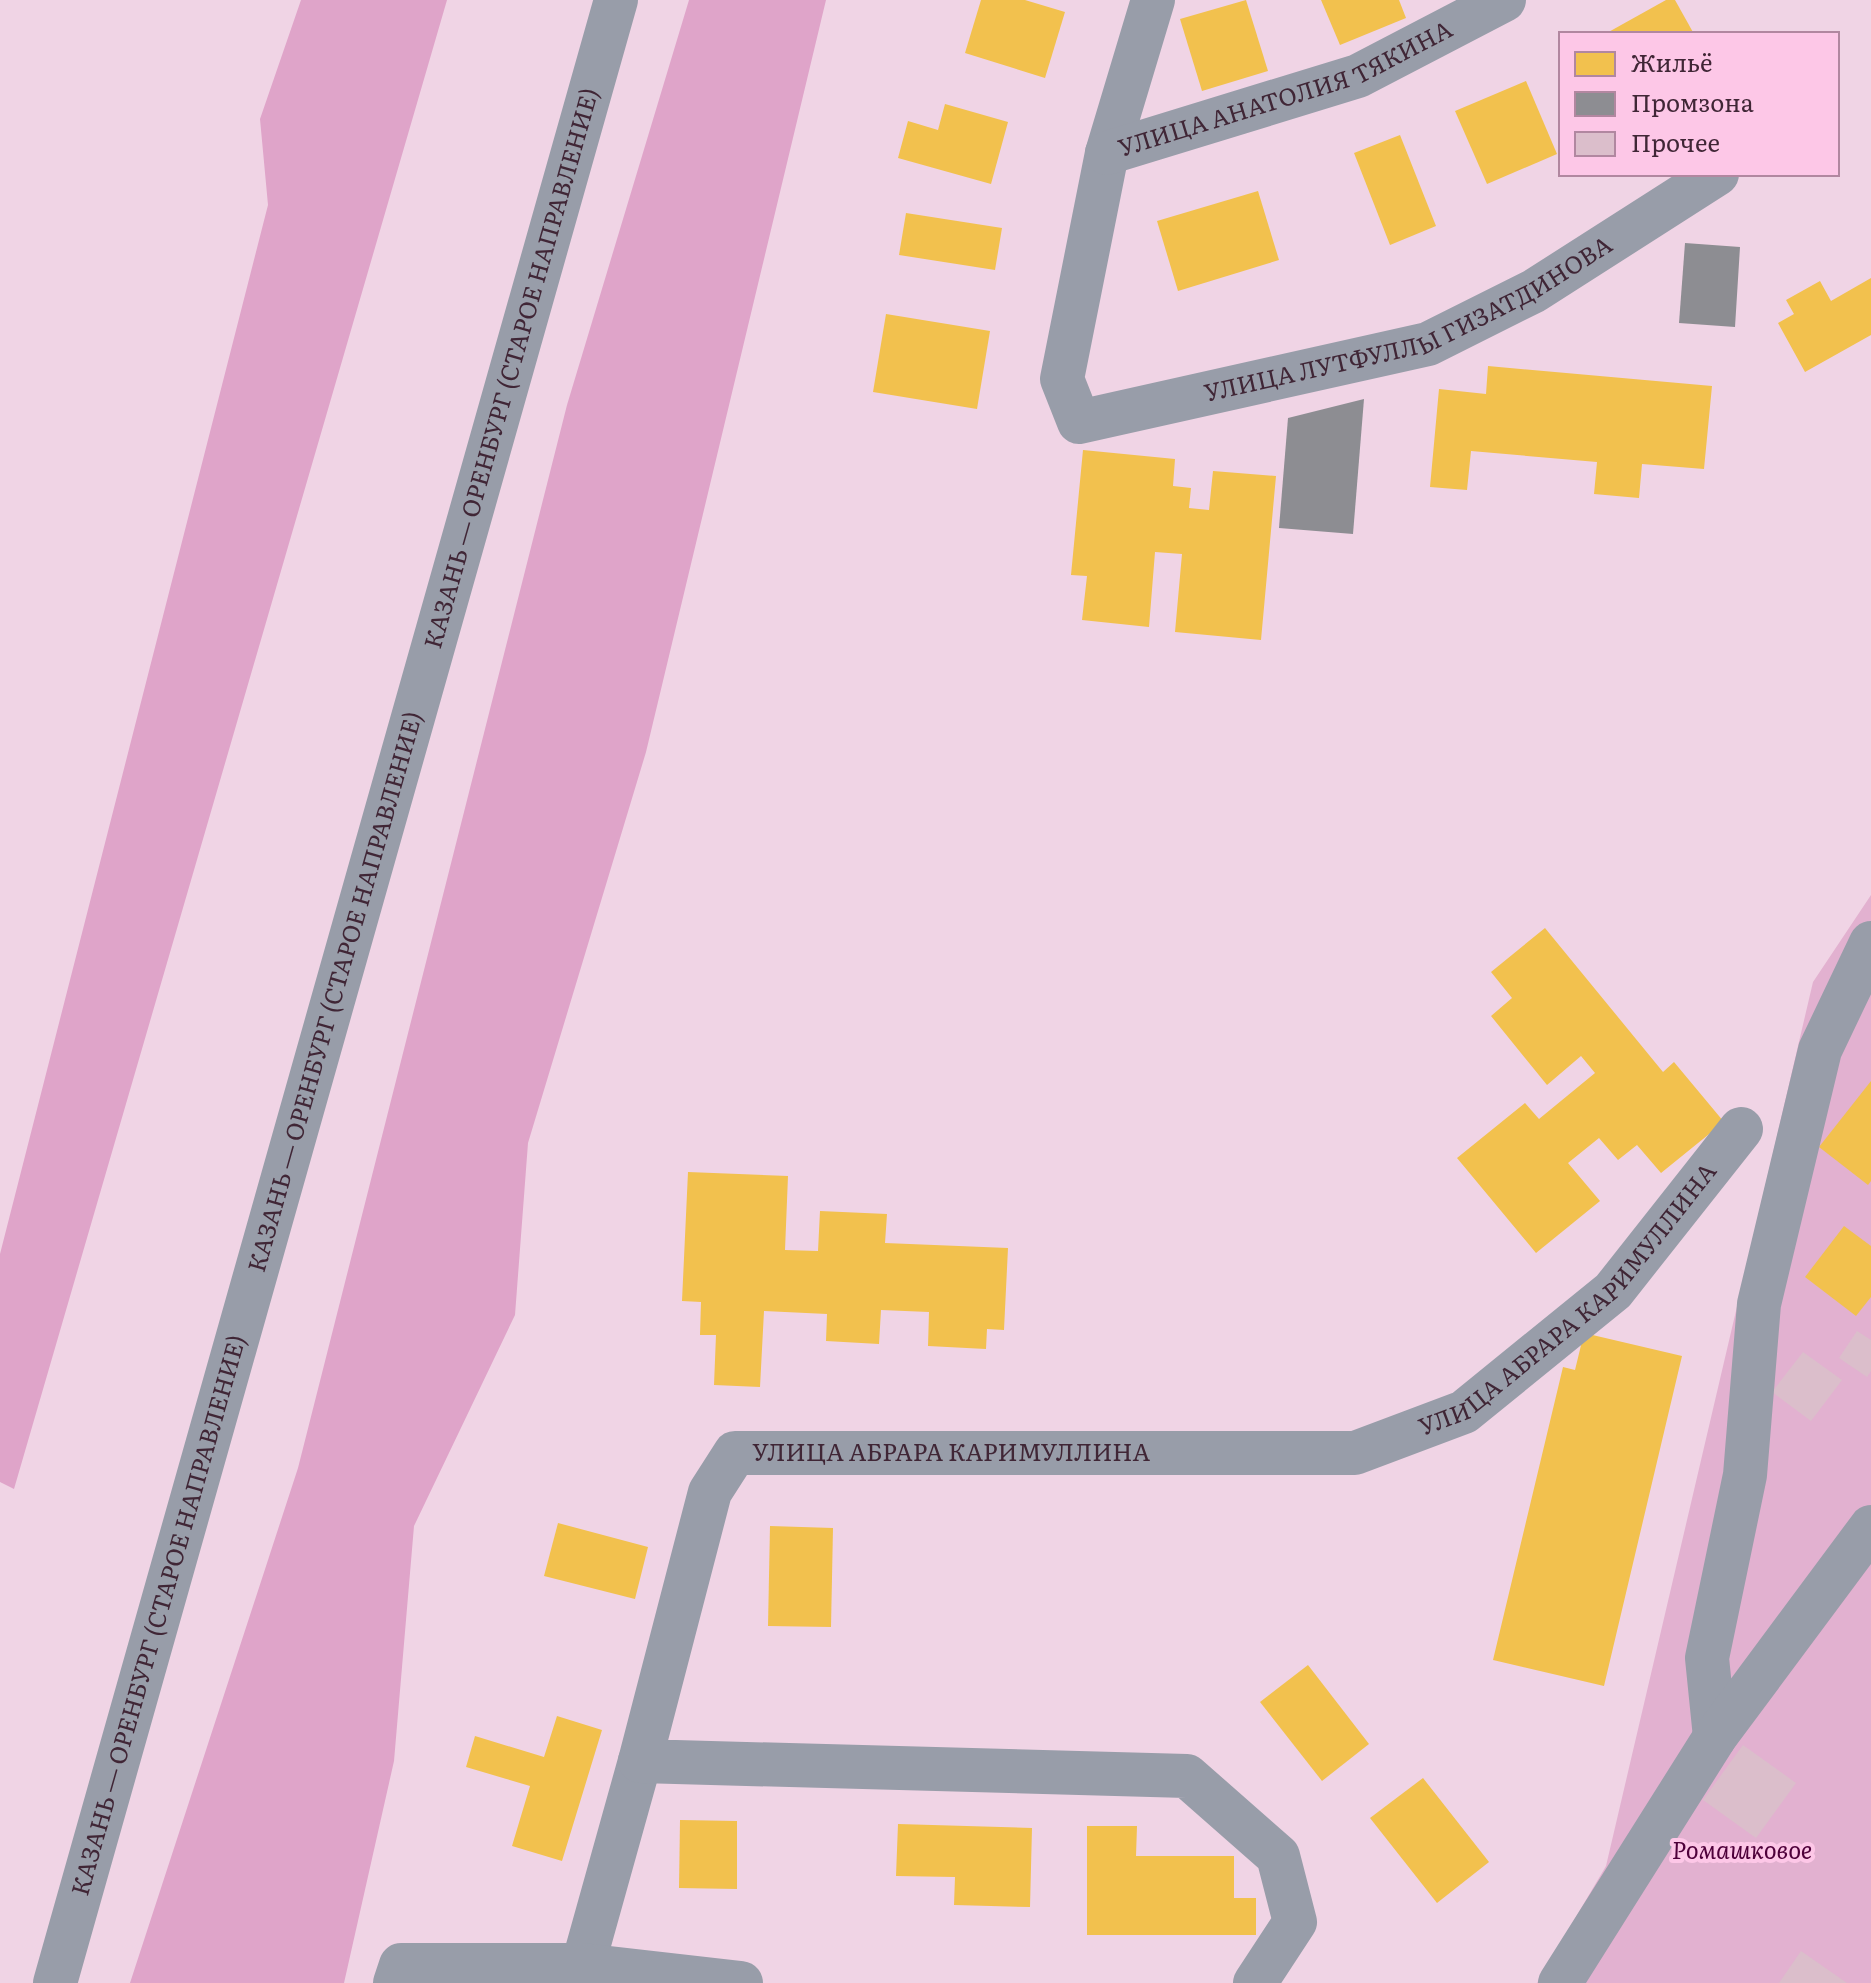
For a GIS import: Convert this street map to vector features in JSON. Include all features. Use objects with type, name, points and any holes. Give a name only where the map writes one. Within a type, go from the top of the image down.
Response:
[{"type":"street","name":"КАЗАНЬ — ОРЕНБУРГ (СТАРОЕ НАПРАВЛЕНИЕ)","points":[[55,1983],[616,0]]},
{"type":"street","points":[[1107,153],[1153,0]]},
{"type":"street","name":"УЛИЦА АНАТОЛИЯ ТЯКИНА","points":[[1107,153],[1358,76],[1504,0]]},
{"type":"street","name":"УЛИЦА ЛУТФУЛЛЫ ГИЗАТДИНОВА","points":[[1107,153],[1062,379],[1079,422],[1428,344],[1534,291],[1714,176]]},
{"type":"street","points":[[1715,1737],[1707,1658],[1745,1475],[1759,1304],[1820,1050],[1861,958],[1871,943]]},
{"type":"street","name":"УЛИЦА АБРАРА КАРИМУЛЛИНА","points":[[640,1761],[710,1492],[735,1453],[1355,1453],[1464,1412],[1613,1291],[1741,1129]]},
{"type":"street","points":[[1560,1983],[1715,1737],[1871,1527]]},
{"type":"street","points":[[583,1965],[640,1761],[1187,1776],[1278,1856],[1295,1922],[1255,1983]]},
{"type":"street","points":[[395,1983],[401,1965],[583,1965],[741,1983]]},
{"type":"green space","name":"Ромашковое","points":[[1871,895],[1871,1983],[1537,1983],[1606,1866],[1813,982]]},
{"type":"shaded area","points":[[301,0],[447,0],[14,1489],[0,1482],[0,1254],[268,205],[260,119]]},
{"type":"shaded area","points":[[689,0],[826,0],[646,752],[528,1143],[515,1315],[414,1526],[394,1761],[344,1983],[130,1983],[298,1468],[567,405]]},
{"type":"building: Жильё","points":[[981,0],[1025,0],[1065,12],[1045,78],[965,53]]},
{"type":"building: Жильё","points":[[1246,0],[1268,71],[1202,91],[1180,19]]},
{"type":"building: Жильё","points":[[1321,0],[1399,0],[1406,18],[1340,45]]},
{"type":"building: Жильё","points":[[1666,0],[1675,0],[1693,32],[1609,32]]},
{"type":"building: Жильё","points":[[1526,81],[1557,154],[1487,184],[1455,111]]},
{"type":"building: Жильё","points":[[945,104],[1008,122],[991,184],[898,158],[908,121],[938,130]]},
{"type":"building: Жильё","points":[[1400,135],[1436,226],[1390,245],[1354,153]]},
{"type":"building: Жильё","points":[[1258,191],[1279,260],[1178,291],[1157,221]]},
{"type":"building: Жильё","points":[[906,213],[1002,228],[995,270],[899,255]]},
{"type":"building: Жильё","points":[[1871,278],[1871,335],[1805,372],[1778,323],[1794,314],[1786,300],[1820,281],[1831,301]]},
{"type":"building: Жильё","points":[[886,314],[990,331],[977,409],[873,392]]},
{"type":"building: Жильё","points":[[1488,366],[1712,386],[1704,469],[1642,464],[1639,498],[1594,494],[1597,462],[1471,451],[1467,490],[1430,487],[1439,389],[1486,394]]},
{"type":"building: Жильё","points":[[1083,450],[1175,459],[1173,486],[1191,488],[1189,508],[1209,510],[1213,471],[1276,476],[1261,640],[1175,632],[1182,554],[1155,552],[1149,627],[1082,620],[1087,576],[1071,575]]},
{"type":"building: Жильё","points":[[1545,928],[1663,1072],[1674,1062],[1724,1122],[1661,1173],[1637,1145],[1618,1160],[1599,1138],[1568,1163],[1600,1201],[1536,1253],[1457,1158],[1525,1103],[1539,1119],[1595,1073],[1581,1056],[1547,1085],[1491,1016],[1512,998],[1491,972]]},
{"type":"building: Жильё","points":[[1871,1081],[1871,1181],[1868,1185],[1819,1147]]},
{"type":"building: Жильё","points":[[688,1172],[788,1176],[785,1250],[818,1251],[820,1211],[887,1214],[885,1243],[1008,1248],[1004,1330],[987,1329],[986,1349],[928,1346],[929,1312],[881,1310],[879,1344],[826,1341],[827,1314],[764,1311],[760,1387],[714,1385],[716,1335],[700,1335],[701,1302],[682,1301]]},
{"type":"building: Жильё","points":[[1844,1226],[1871,1246],[1871,1297],[1856,1316],[1805,1277]]},
{"type":"building: Жильё","points":[[1584,1333],[1682,1356],[1604,1686],[1493,1660],[1563,1367],[1575,1370]]},
{"type":"building: Жильё","points":[[558,1523],[648,1547],[635,1599],[544,1576]]},
{"type":"building: Жильё","points":[[770,1526],[833,1528],[831,1627],[768,1626]]},
{"type":"building: Жильё","points":[[1308,1665],[1369,1744],[1322,1781],[1260,1702]]},
{"type":"building: Жильё","points":[[557,1716],[602,1730],[562,1861],[512,1846],[530,1786],[466,1767],[475,1736],[544,1757]]},
{"type":"building: Жильё","points":[[1423,1778],[1489,1862],[1437,1903],[1370,1818]]},
{"type":"building: Жильё","points":[[680,1820],[737,1821],[737,1889],[679,1888]]},
{"type":"building: Жильё","points":[[898,1824],[1032,1828],[1030,1907],[954,1905],[955,1877],[896,1876]]},
{"type":"building: Жильё","points":[[1087,1826],[1137,1826],[1136,1856],[1234,1856],[1234,1898],[1256,1898],[1256,1935],[1087,1935]]},
{"type":"building: Промзона","points":[[1685,243],[1740,247],[1735,327],[1679,323]]},
{"type":"building: Промзона","points":[[1364,399],[1353,534],[1279,528],[1288,418]]},
{"type":"building: Прочее","points":[[1857,1331],[1871,1340],[1871,1371],[1867,1377],[1839,1358]]},
{"type":"building: Прочее","points":[[1803,1352],[1842,1380],[1811,1421],[1772,1392]]},
{"type":"building: Прочее","points":[[1743,1745],[1796,1783],[1756,1838],[1703,1800]]},
{"type":"building: Прочее","points":[[1801,1951],[1847,1983],[1779,1983]]}]
